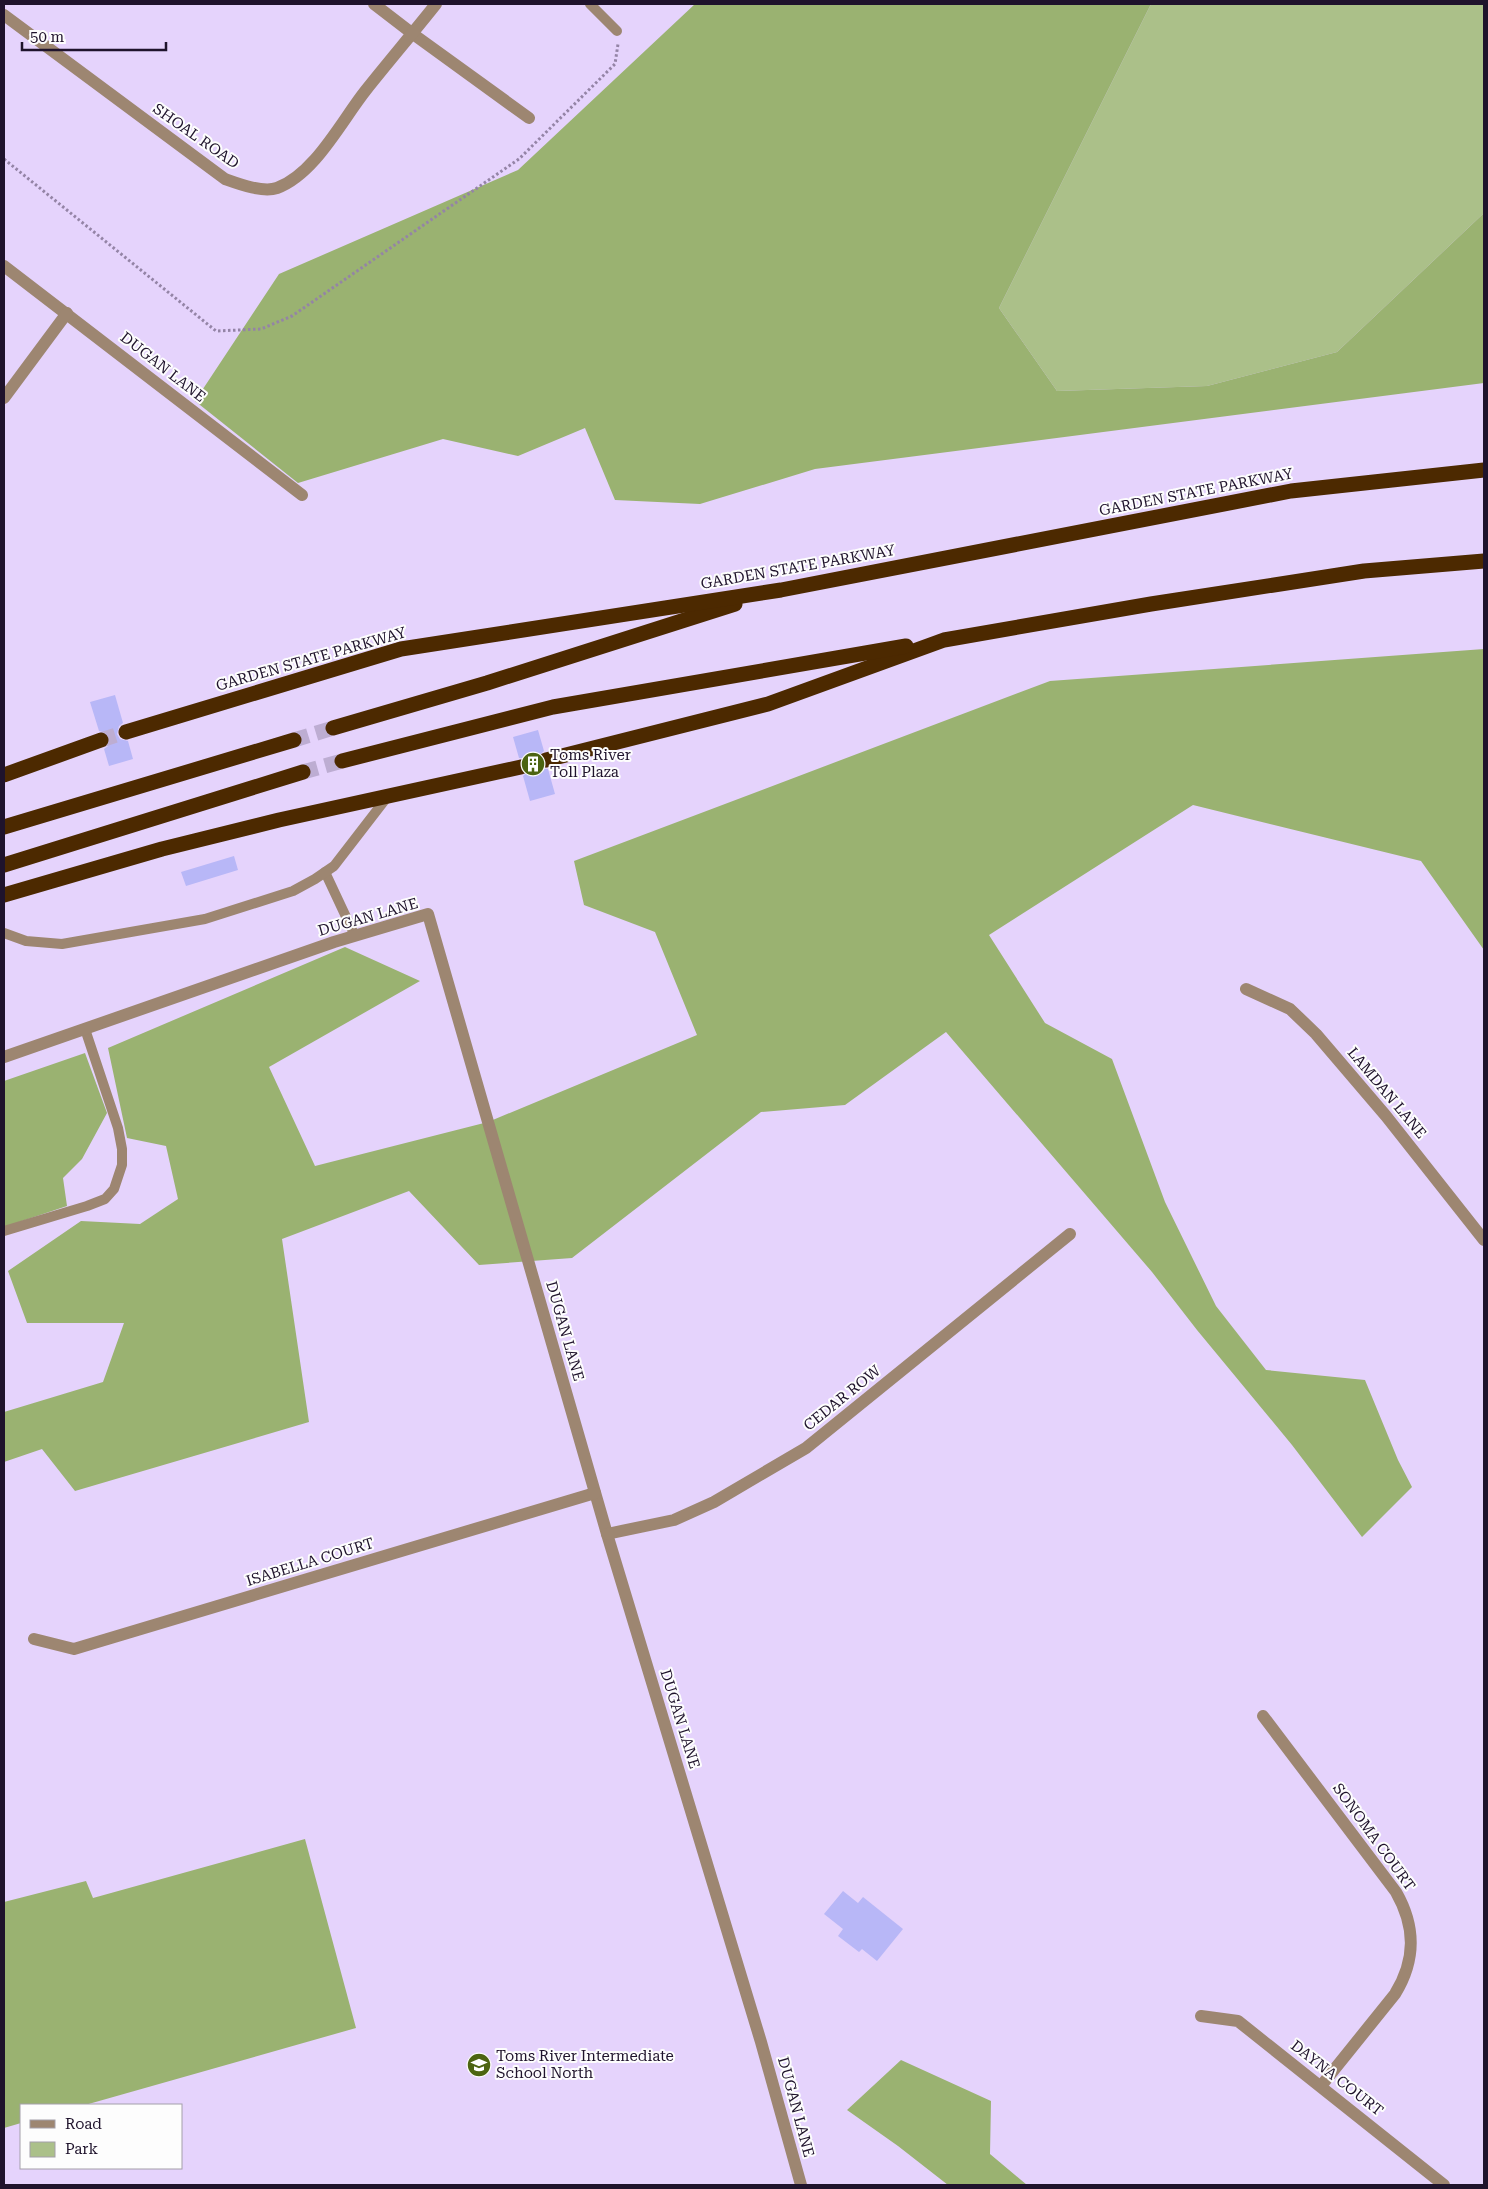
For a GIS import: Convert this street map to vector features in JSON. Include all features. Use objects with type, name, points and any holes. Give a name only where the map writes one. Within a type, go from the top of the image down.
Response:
[{"type":"highway","name":"GARDEN STATE PARKWAY","points":[[126,732],[309,675],[401,649],[781,590],[1290,491],[1484,470]]},
{"type":"highway","points":[[342,761],[553,707],[1151,604],[1364,571],[1484,561]]},
{"type":"highway","points":[[332,728],[487,683],[781,590]]},
{"type":"highway","points":[[546,760],[768,704],[944,640]]},
{"type":"highway","points":[[4,775],[101,740]]},
{"type":"highway","points":[[4,827],[294,740]]},
{"type":"highway","points":[[4,895],[172,846],[521,767]]},
{"type":"highway","points":[[4,865],[304,772]]},
{"type":"street","points":[[374,4],[529,118]]},
{"type":"street","name":"SHOAL ROAD","points":[[4,15],[225,179],[249,187],[276,188],[299,176],[328,142],[366,90],[436,4]]},
{"type":"street","name":"DUGAN LANE","points":[[4,266],[302,495]]},
{"type":"street","points":[[4,398],[67,313]]},
{"type":"street","name":"DUGAN LANE","points":[[4,1057],[355,936],[428,914],[606,1534],[761,2042],[801,2185]]},
{"type":"street","name":"LAMDAN LANE","points":[[1246,989],[1290,1009],[1316,1034],[1386,1116],[1484,1240]]},
{"type":"street","name":"CEDAR ROW","points":[[606,1534],[682,1516],[714,1502],[806,1448],[1070,1234]]},
{"type":"street","name":"ISABELLA COURT","points":[[34,1639],[74,1649],[594,1493]]},
{"type":"street","name":"SONOMA COURT","points":[[1262,1716],[1396,1892],[1407,1911],[1411,1932],[1410,1955],[1405,1978],[1395,1994],[1321,2086]]},
{"type":"street","name":"DAYNA COURT","points":[[1201,2016],[1238,2021],[1444,2185]]},
{"type":"lane","points":[[590,4],[617,31]]},
{"type":"lane","points":[[4,933],[26,941],[62,944],[205,919],[293,890],[334,866],[388,796]]},
{"type":"lane","points":[[325,872],[355,936]]},
{"type":"lane","points":[[4,1231],[105,1199],[114,1188],[122,1165],[122,1149],[118,1128],[86,1029]]},
{"type":"path","points":[[4,159],[216,331],[261,329],[292,316],[519,159],[615,64],[618,46],[617,31]]},
{"type":"green space","points":[[695,4],[1151,4],[999,308],[1057,391],[1207,386],[1337,352],[1484,213],[1484,383],[815,469],[700,504],[615,500],[585,428],[518,456],[443,439],[298,483],[195,401],[279,274],[518,170]]},
{"type":"green space","points":[[1151,4],[1484,4],[1484,213],[1337,352],[1207,386],[1057,391],[999,308]]},
{"type":"green space","points":[[1484,649],[1484,950],[1421,861],[1193,805],[989,935],[1045,1023],[1112,1059],[1165,1202],[1216,1306],[1266,1370],[1365,1380],[1398,1460],[1412,1487],[1362,1537],[1292,1445],[1197,1330],[1152,1272],[946,1032],[845,1105],[761,1112],[572,1258],[479,1265],[409,1191],[282,1239],[309,1422],[75,1491],[42,1449],[4,1462],[4,1412],[103,1382],[124,1323],[27,1323],[8,1271],[81,1221],[140,1224],[178,1199],[166,1146],[127,1138],[108,1048],[345,947],[420,981],[269,1067],[315,1166],[488,1122],[697,1035],[655,932],[584,905],[574,861],[1050,681]]},
{"type":"green space","points":[[85,1053],[107,1113],[82,1159],[63,1178],[67,1206],[4,1227],[4,1081]]},
{"type":"green space","points":[[305,1839],[356,2028],[89,2104],[20,2104],[20,2123],[4,2128],[4,1902],[86,1881],[93,1898]]},
{"type":"green space","points":[[901,2060],[991,2101],[990,2154],[1027,2185],[948,2185],[898,2146],[847,2110]]},
{"type":"building","points":[[115,695],[123,723],[119,726],[117,734],[120,739],[128,741],[133,759],[109,766],[104,749],[108,746],[110,737],[107,733],[99,731],[90,702]]},
{"type":"building","name":"Toms River Toll Plaza","points":[[538,730],[544,751],[537,757],[537,763],[543,769],[548,769],[555,794],[530,801],[523,776],[530,770],[530,765],[524,758],[519,758],[513,737]]},
{"type":"building","points":[[234,856],[238,870],[186,886],[181,872]]},
{"type":"building","points":[[843,1891],[858,1903],[863,1897],[903,1929],[877,1961],[862,1949],[859,1952],[838,1936],[843,1929],[824,1914]]},
{"type":"tunnel","points":[[294,740],[333,728]]},
{"type":"tunnel","points":[[101,740],[126,732]]},
{"type":"tunnel","points":[[521,767],[546,760]]},
{"type":"tunnel","points":[[303,772],[342,761]]},
{"type":"place","name":"Toms River Toll Plaza","points":[[533,764]]},
{"type":"place","name":"Toms River Intermediate School North","points":[[479,2065]]}]
